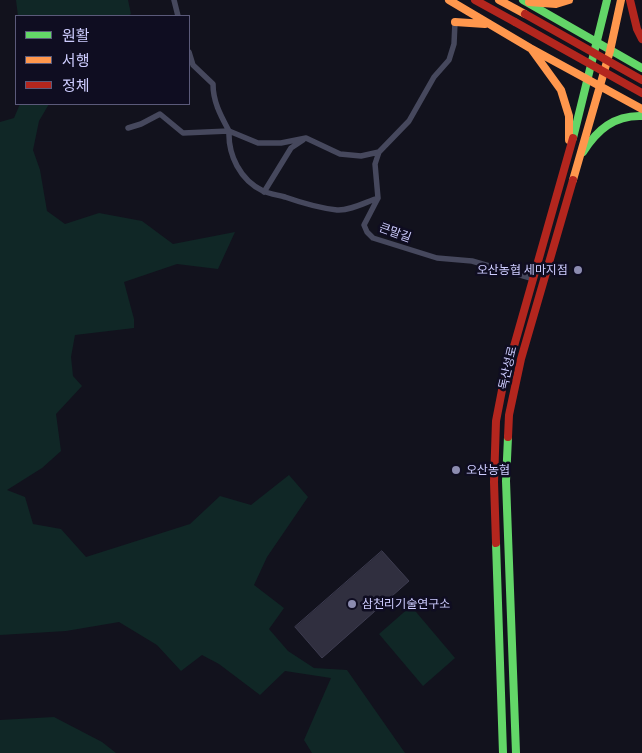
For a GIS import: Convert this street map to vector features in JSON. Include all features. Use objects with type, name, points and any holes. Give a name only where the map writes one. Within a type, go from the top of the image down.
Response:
[{"type":"street","points":[[174,0],[178,15]]},
{"type":"street","points":[[449,0],[530,48],[642,110]]},
{"type":"street","points":[[475,0],[642,93]]},
{"type":"street","points":[[499,0],[642,80]]},
{"type":"street","points":[[524,1],[556,4],[569,0]]},
{"type":"street","name":"독산성로","points":[[503,753],[494,459],[496,421],[503,386],[570,152],[607,0]]},
{"type":"street","name":"독산성로","points":[[516,753],[506,482],[509,415],[521,359],[610,51],[621,0]]},
{"type":"street","points":[[630,0],[642,39]]},
{"type":"street","points":[[524,1],[642,68]]},
{"type":"street","points":[[190,55],[193,65],[213,84],[213,94],[218,111],[228,131],[228,144],[235,164],[242,174],[264,192],[314,206],[338,210],[378,198],[376,164],[379,152],[409,120],[434,77],[449,60],[454,44],[455,22],[474,22],[493,26]]},
{"type":"street","points":[[530,48],[561,90],[569,116],[570,152]]},
{"type":"street","points":[[128,128],[141,124],[160,114],[183,133],[228,131],[258,143],[281,143],[306,138],[340,154],[361,156],[379,152]]},
{"type":"street","points":[[577,162],[590,140],[604,126],[615,119],[625,116],[642,116]]},
{"type":"street","points":[[264,192],[291,148],[306,138]]},
{"type":"street","name":"큰말길","points":[[378,198],[364,225],[367,232],[374,238],[438,258],[472,261],[534,279]]},
{"type":"green space","points":[[16,0],[128,0],[131,14],[130,15],[18,15]]},
{"type":"green space","points":[[20,105],[48,105],[39,121],[33,150],[40,170],[47,211],[65,224],[99,213],[142,221],[173,244],[235,232],[218,269],[177,264],[124,282],[134,319],[134,328],[75,335],[71,357],[73,376],[82,386],[56,414],[61,451],[42,468],[7,490],[25,497],[33,524],[61,529],[86,557],[190,524],[220,496],[251,505],[289,475],[308,497],[267,557],[254,585],[284,608],[269,629],[288,651],[314,668],[347,670],[405,753],[312,753],[304,740],[331,678],[285,671],[260,695],[219,664],[202,655],[181,671],[157,645],[119,622],[66,631],[0,635],[0,122],[14,118]]},
{"type":"green space","points":[[411,606],[455,658],[423,686],[379,634]]},
{"type":"green space","points":[[54,717],[102,742],[116,753],[0,753],[0,720]]},
{"type":"building","name":"삼천리기술연구소","points":[[382,551],[409,581],[322,658],[295,627]]},
{"type":"traffic: fast","points":[[523,0],[642,68]]},
{"type":"traffic: fast","points":[[573,138],[607,0]]},
{"type":"traffic: fast","points":[[583,152],[594,137],[607,125],[623,118],[642,116]]},
{"type":"traffic: fast","points":[[508,437],[506,481],[516,753]]},
{"type":"traffic: fast","points":[[496,543],[503,753]]},
{"type":"traffic: slow","points":[[449,0],[530,48],[642,109]]},
{"type":"traffic: slow","points":[[499,0],[525,14]]},
{"type":"traffic: slow","points":[[529,2],[556,4],[569,0]]},
{"type":"traffic: slow","points":[[573,180],[610,51],[621,0]]},
{"type":"traffic: slow","points":[[455,22],[485,24]]},
{"type":"traffic: slow","points":[[532,50],[561,90],[569,116],[569,140]]},
{"type":"traffic: jam","points":[[475,0],[515,22]]},
{"type":"traffic: jam","points":[[630,0],[637,29],[642,39]]},
{"type":"traffic: jam","points":[[525,14],[642,80]]},
{"type":"traffic: jam","points":[[515,22],[642,93]]},
{"type":"traffic: jam","points":[[496,543],[494,482],[496,421],[503,385],[573,138]]},
{"type":"traffic: jam","points":[[508,437],[509,415],[521,359],[573,180]]},
{"type":"place","name":"오산농협 세마지점","points":[[578,270]]},
{"type":"place","name":"오산농협","points":[[456,470]]},
{"type":"place","name":"삼천리기술연구소","points":[[352,604]]}]
